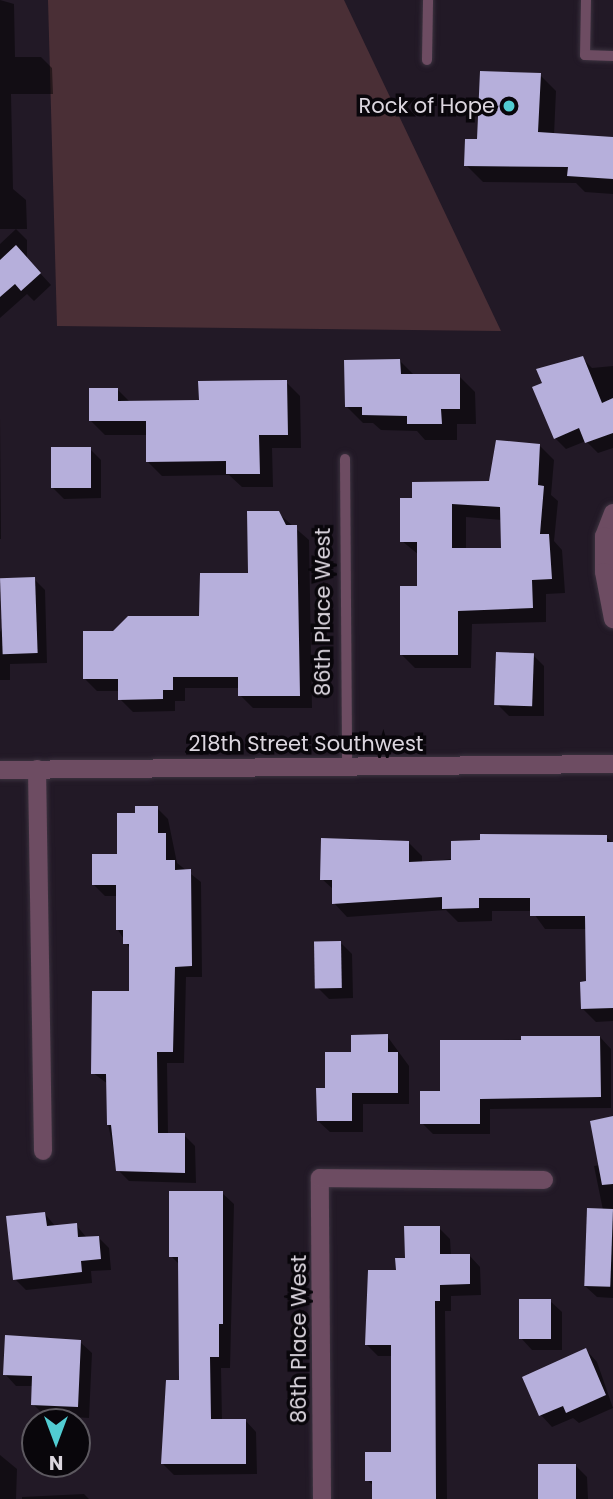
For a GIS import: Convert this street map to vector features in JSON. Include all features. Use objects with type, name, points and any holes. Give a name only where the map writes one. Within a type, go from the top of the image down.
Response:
[{"type":"street","points":[[613,513],[604,536],[604,572],[613,619]]},
{"type":"street","name":"218th Street Southwest","points":[[0,770],[613,764]]},
{"type":"street","points":[[37,769],[43,1151]]},
{"type":"street","name":"86th Place West","points":[[322,1499],[320,1178],[544,1180]]},
{"type":"lane","points":[[427,60],[428,0]]},
{"type":"lane","points":[[586,0],[585,55],[613,56]]},
{"type":"lane","name":"86th Place West","points":[[345,459],[347,766]]},
{"type":"shaded area","points":[[48,0],[344,0],[501,331],[57,326]]},
{"type":"building","name":"Rock of Hope","points":[[480,71],[541,73],[538,132],[613,137],[613,179],[567,176],[568,167],[464,166],[465,139],[477,139]]},
{"type":"building","points":[[16,245],[41,273],[21,291],[15,284],[0,297],[0,260]]},
{"type":"building","points":[[583,356],[602,403],[613,398],[613,433],[585,443],[579,428],[554,439],[532,387],[542,383],[536,369]]},
{"type":"building","points":[[400,359],[401,374],[460,374],[460,409],[441,409],[442,424],[407,424],[407,416],[362,415],[362,407],[345,407],[344,360]]},
{"type":"building","points":[[287,380],[288,435],[259,435],[260,474],[226,474],[226,461],[146,462],[146,421],[89,421],[89,388],[118,388],[118,401],[199,400],[198,381]]},
{"type":"building","points":[[496,440],[540,444],[538,485],[544,486],[540,534],[549,534],[552,579],[532,580],[533,608],[458,611],[458,655],[400,655],[400,586],[417,586],[417,542],[400,542],[400,498],[412,498],[412,482],[489,481]],"holes":[[[452,504],[500,507],[501,548],[452,548]]]},
{"type":"building","points":[[51,447],[91,447],[91,488],[51,488]]},
{"type":"building","points":[[247,511],[279,511],[286,525],[297,525],[300,696],[238,696],[238,677],[173,677],[173,690],[163,690],[163,699],[118,700],[118,679],[83,679],[83,631],[113,631],[128,616],[199,616],[200,573],[248,573]]},
{"type":"building","points":[[35,577],[38,653],[3,654],[0,578]]},
{"type":"building","points":[[496,652],[534,653],[532,706],[494,705]]},
{"type":"building","points":[[135,806],[158,806],[158,833],[166,833],[166,860],[175,860],[175,870],[191,869],[192,966],[175,967],[173,1052],[157,1052],[158,1133],[185,1133],[185,1173],[116,1171],[111,1125],[107,1125],[106,1074],[91,1074],[92,991],[129,991],[129,944],[123,944],[123,930],[116,930],[116,885],[92,885],[92,854],[117,854],[117,813],[135,813]]},
{"type":"building","points":[[480,834],[607,835],[607,842],[613,842],[613,1008],[581,1009],[580,982],[586,981],[585,916],[530,916],[530,898],[479,898],[479,908],[442,909],[442,897],[332,904],[332,880],[320,880],[321,838],[409,841],[409,862],[451,860],[451,841],[480,840]]},
{"type":"building","points":[[314,941],[341,941],[342,988],[315,988]]},
{"type":"building","points":[[388,1034],[388,1052],[398,1052],[398,1093],[352,1093],[352,1121],[317,1121],[316,1088],[325,1088],[325,1052],[351,1052],[351,1035]]},
{"type":"building","points":[[521,1036],[600,1036],[601,1097],[480,1099],[480,1124],[420,1124],[420,1091],[440,1091],[440,1040],[521,1040]]},
{"type":"building","points":[[613,1116],[613,1184],[602,1185],[590,1121]]},
{"type":"building","points":[[169,1191],[223,1191],[223,1324],[219,1324],[219,1357],[210,1357],[211,1419],[246,1419],[246,1464],[161,1464],[166,1380],[179,1380],[178,1257],[169,1257]]},
{"type":"building","points":[[587,1208],[613,1209],[610,1287],[584,1286]]},
{"type":"building","points":[[45,1212],[47,1226],[77,1223],[78,1237],[99,1236],[101,1259],[81,1261],[82,1272],[13,1280],[6,1216]]},
{"type":"building","points":[[404,1226],[440,1226],[440,1254],[470,1254],[470,1284],[440,1285],[440,1301],[435,1301],[436,1499],[372,1499],[372,1481],[365,1481],[365,1452],[391,1452],[391,1345],[365,1345],[368,1270],[396,1270],[395,1258],[405,1258]]},
{"type":"building","points":[[519,1299],[551,1299],[551,1339],[519,1339]]},
{"type":"building","points":[[5,1335],[81,1340],[78,1407],[31,1405],[32,1376],[3,1375]]},
{"type":"building","points":[[586,1348],[606,1395],[566,1413],[563,1406],[539,1416],[522,1377]]},
{"type":"building","points":[[538,1464],[576,1464],[576,1499],[538,1499]]},
{"type":"place","name":"Rock of Hope","points":[[509,106]]}]
